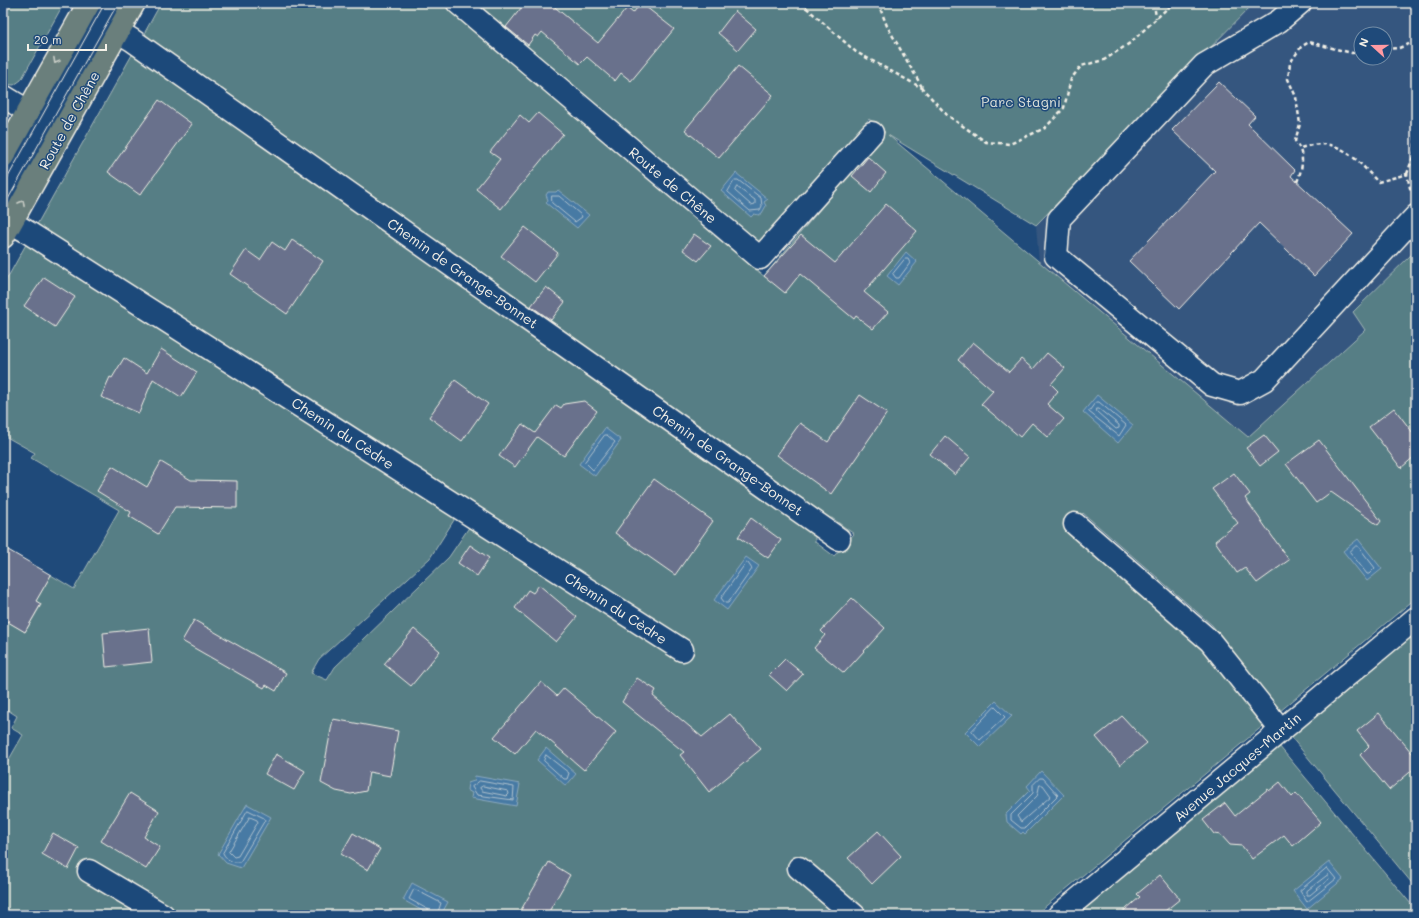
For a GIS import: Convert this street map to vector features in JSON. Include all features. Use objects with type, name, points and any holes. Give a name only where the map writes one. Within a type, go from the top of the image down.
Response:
[{"type":"main road","name":"Route de Chêne","points":[[6,226],[45,122],[101,14],[134,3]]},
{"type":"main road","name":"Route de Chêne","points":[[3,156],[45,122],[101,14]]},
{"type":"street","name":"Route de Chêne","points":[[458,3],[760,258],[872,132]]},
{"type":"street","points":[[1300,3],[1279,21],[1204,65],[1059,219],[1056,256],[1212,385],[1240,393],[1264,380],[1416,216]]},
{"type":"street","name":"Chemin de Grange-Bonnet","points":[[101,14],[839,539]]},
{"type":"street","points":[[3,96],[45,122],[3,197]]},
{"type":"street","name":"Chemin du Cèdre","points":[[6,226],[682,650]]},
{"type":"street","points":[[1075,524],[1210,641],[1281,730]]},
{"type":"street","name":"Avenue Jacques-Martin","points":[[1059,915],[1416,618]]},
{"type":"street","points":[[799,868],[854,915]]},
{"type":"street","points":[[89,871],[163,915]]},
{"type":"path","points":[[801,3],[856,52],[922,88]]},
{"type":"path","points":[[878,3],[887,26],[922,88],[947,115],[986,142],[1010,144],[1045,128],[1064,108],[1071,79],[1080,66],[1104,60],[1130,43],[1173,3]]},
{"type":"path","points":[[1154,3],[1156,18]]},
{"type":"path","points":[[1297,182],[1303,168],[1300,148],[1295,141],[1300,124],[1296,97],[1288,79],[1290,63],[1301,47],[1309,42],[1353,53]]},
{"type":"path","points":[[1393,48],[1399,48],[1416,42],[1416,60]]},
{"type":"path","points":[[1416,132],[1415,150],[1407,174],[1410,188],[1416,195]]},
{"type":"path","points":[[1300,148],[1314,143],[1332,145],[1353,156],[1378,182],[1407,174]]},
{"type":"shaded area","points":[[1254,3],[1416,3],[1416,250],[1353,311],[1365,329],[1248,438],[1039,263],[1036,225]]},
{"type":"green space","points":[[3,3],[64,3],[21,80],[14,85],[3,84]]},
{"type":"green space","name":"Parc Stagni","points":[[161,3],[441,3],[766,278],[764,276],[885,132],[869,119],[759,245],[625,134],[473,3],[1254,3],[1036,225],[888,135],[1248,437],[1365,330],[1353,312],[1416,250],[1416,598],[1279,712],[1212,625],[1083,513],[1067,533],[1200,647],[1264,725],[1035,915],[868,915],[807,862],[792,872],[843,915],[3,915],[3,770],[23,735],[11,728],[17,716],[3,707],[3,619],[25,632],[41,605],[36,601],[51,575],[74,589],[119,510],[31,458],[35,453],[3,435],[3,286],[29,239],[446,505],[454,520],[430,558],[319,659],[311,673],[327,680],[335,667],[449,557],[472,523],[682,658],[689,648],[35,228],[133,53],[815,536],[815,542],[834,556],[854,534],[832,518],[826,519],[624,374],[472,269],[337,171],[147,38],[145,32]]},
{"type":"green space","points":[[1416,632],[1416,888],[1291,737]]},
{"type":"green space","points":[[1279,746],[1416,910],[1416,915],[1077,915]]},
{"type":"water","points":[[736,173],[768,199],[764,202],[766,206],[759,215],[754,214],[751,217],[721,191]]},
{"type":"water","points":[[558,190],[589,215],[577,228],[546,203],[548,200],[546,195],[548,192],[556,192]]},
{"type":"water","points":[[906,252],[917,262],[898,285],[887,276]]},
{"type":"water","points":[[1097,395],[1133,425],[1118,443],[1083,412]]},
{"type":"water","points":[[605,428],[621,440],[595,476],[579,464]]},
{"type":"water","points":[[1358,539],[1382,569],[1367,581],[1343,551]]},
{"type":"water","points":[[746,557],[759,566],[727,610],[714,600]]},
{"type":"water","points":[[996,701],[1012,716],[980,747],[965,732]]},
{"type":"water","points":[[546,748],[576,774],[566,786],[537,760]]},
{"type":"water","points":[[1041,771],[1064,795],[1025,834],[1023,832],[1021,834],[1007,822],[1006,814],[1030,790],[1027,786]]},
{"type":"water","points":[[475,776],[520,784],[516,806],[471,798],[472,793],[467,790],[468,783],[474,781]]},
{"type":"water","points":[[247,804],[271,817],[241,868],[226,863],[218,854]]},
{"type":"water","points":[[1329,862],[1343,879],[1307,909],[1293,891]]},
{"type":"water","points":[[412,883],[448,902],[441,915],[430,915],[403,900]]},
{"type":"building","points":[[525,3],[550,3],[598,43],[627,8],[633,13],[641,3],[674,29],[631,81],[621,73],[615,81],[587,57],[580,64],[542,32],[538,37],[535,35],[528,45],[506,27]]},
{"type":"building","points":[[735,11],[756,29],[738,50],[718,33]]},
{"type":"building","points":[[738,66],[773,95],[719,158],[685,130]]},
{"type":"building","points":[[1219,82],[1255,116],[1248,124],[1295,170],[1291,176],[1353,234],[1314,276],[1259,223],[1179,309],[1129,261],[1215,171],[1172,130]]},
{"type":"building","points":[[159,100],[192,124],[140,195],[108,172]]},
{"type":"building","points":[[538,113],[563,134],[501,209],[476,189],[500,159],[490,152],[520,115],[529,123]]},
{"type":"building","points":[[868,157],[886,173],[871,192],[852,176]]},
{"type":"building","points":[[886,204],[917,231],[864,292],[888,312],[873,329],[856,316],[854,319],[800,274],[785,293],[764,276],[801,235],[835,263]]},
{"type":"building","points":[[525,227],[558,253],[535,282],[501,256]]},
{"type":"building","points":[[694,234],[711,246],[698,261],[683,250]]},
{"type":"building","points":[[292,240],[323,261],[287,314],[230,274],[246,250],[260,260],[272,242],[285,251]]},
{"type":"building","points":[[44,277],[75,297],[55,327],[24,306]]},
{"type":"building","points":[[546,287],[565,302],[551,320],[531,306]]},
{"type":"building","points":[[973,342],[1009,372],[1021,359],[1033,369],[1047,353],[1065,368],[1051,384],[1058,391],[1047,404],[1064,419],[1048,437],[1032,423],[1020,437],[981,404],[993,391],[958,360]]},
{"type":"building","points":[[161,349],[197,372],[181,397],[153,379],[139,413],[101,397],[110,377],[112,378],[124,358],[147,373]]},
{"type":"building","points":[[455,380],[488,404],[462,441],[429,417]]},
{"type":"building","points":[[860,395],[887,413],[831,494],[777,455],[800,423],[828,442]]},
{"type":"building","points":[[584,401],[597,411],[564,456],[537,437],[515,467],[499,456],[522,424],[535,433],[556,405],[561,408],[564,404]]},
{"type":"building","points":[[1394,408],[1416,437],[1416,455],[1401,468],[1369,427]]},
{"type":"building","points":[[1264,435],[1278,452],[1260,466],[1246,448]]},
{"type":"building","points":[[945,436],[970,457],[955,475],[930,454]]},
{"type":"building","points":[[1319,440],[1381,521],[1378,525],[1331,492],[1316,503],[1286,464]]},
{"type":"building","points":[[161,462],[191,480],[237,481],[237,508],[175,507],[158,534],[129,516],[131,512],[97,491],[112,466],[147,487]]},
{"type":"building","points":[[1234,473],[1250,494],[1245,498],[1289,560],[1257,583],[1245,568],[1237,573],[1215,541],[1238,523],[1212,489]]},
{"type":"building","points":[[654,479],[713,521],[675,575],[615,533]]},
{"type":"building","points":[[751,518],[781,540],[768,558],[738,537]]},
{"type":"building","points":[[470,545],[489,558],[477,576],[458,563]]},
{"type":"building","points":[[3,547],[51,575],[36,601],[41,604],[25,632],[3,619]]},
{"type":"building","points":[[539,585],[577,617],[556,642],[515,608],[528,590],[533,593]]},
{"type":"building","points":[[852,598],[885,628],[844,673],[814,648],[825,635],[821,631]]},
{"type":"building","points":[[194,620],[286,673],[276,691],[266,685],[264,688],[182,641]]},
{"type":"building","points":[[149,628],[152,662],[106,667],[103,633]]},
{"type":"building","points":[[414,629],[440,651],[411,686],[384,664]]},
{"type":"building","points":[[785,659],[803,674],[787,691],[769,675]]},
{"type":"building","points":[[637,678],[656,690],[653,696],[702,737],[730,714],[761,749],[709,792],[680,755],[684,752],[622,702]]},
{"type":"building","points":[[541,682],[557,696],[564,688],[616,732],[584,770],[536,729],[515,754],[494,737]]},
{"type":"building","points":[[1379,713],[1416,758],[1416,767],[1389,790],[1360,755],[1369,746],[1357,731]]},
{"type":"building","points":[[1122,716],[1147,743],[1120,765],[1096,737]]},
{"type":"building","points":[[333,719],[398,731],[390,776],[369,772],[366,791],[351,794],[336,791],[321,783]]},
{"type":"building","points":[[276,754],[305,771],[294,790],[265,774]]},
{"type":"building","points":[[1280,782],[1292,797],[1296,793],[1321,822],[1293,846],[1284,835],[1252,859],[1242,846],[1230,845],[1221,835],[1214,834],[1203,820],[1225,803],[1235,816],[1268,789],[1269,791]]},
{"type":"building","points":[[130,793],[159,811],[144,837],[160,847],[146,869],[101,841]]},
{"type":"building","points":[[878,831],[901,856],[872,884],[848,858]]},
{"type":"building","points":[[53,833],[79,848],[68,869],[42,854]]},
{"type":"building","points":[[353,833],[380,849],[368,870],[341,854]]},
{"type":"building","points":[[549,862],[570,875],[547,915],[518,915]]},
{"type":"building","points":[[1160,875],[1180,899],[1160,915],[1119,915],[1140,897],[1137,894]]},
{"type":"tram line","points":[[3,186],[105,3]]},
{"type":"tram line","points":[[3,208],[118,3]]}]
